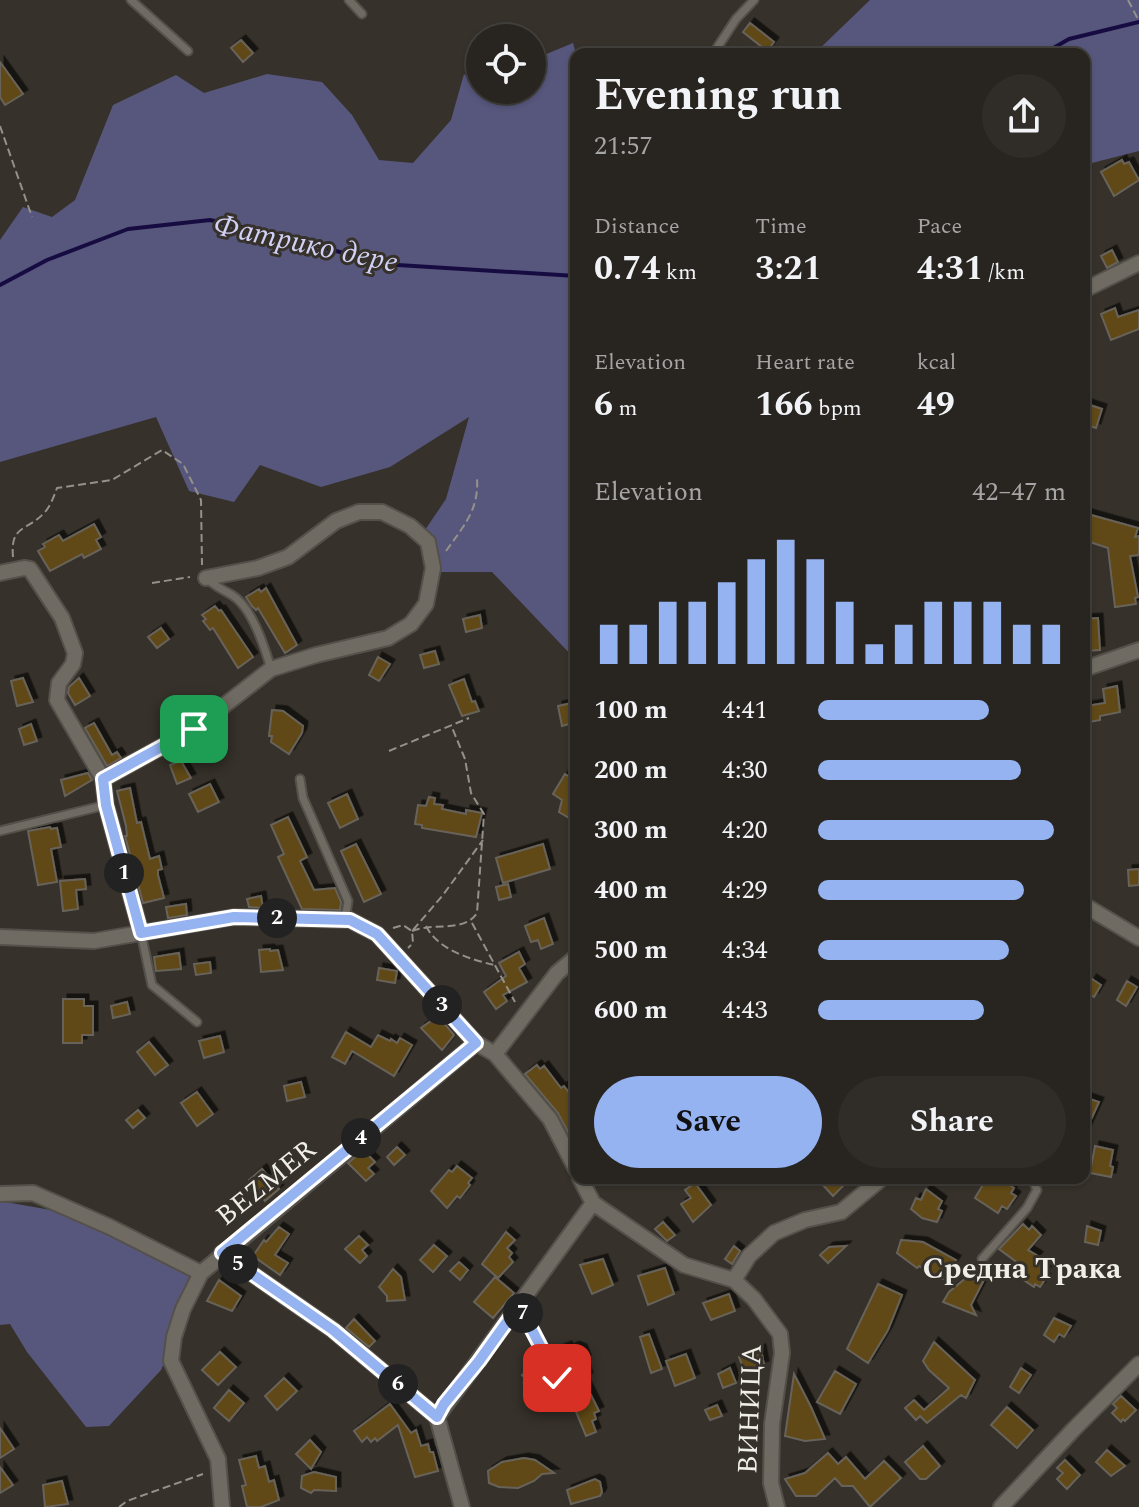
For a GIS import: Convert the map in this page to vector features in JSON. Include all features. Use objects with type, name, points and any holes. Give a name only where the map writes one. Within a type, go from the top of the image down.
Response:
[{"type":"street","points":[[1090,287],[1139,263]]},
{"type":"street","points":[[103,779],[194,729],[271,669],[388,638],[411,624],[426,604],[433,568],[428,542],[410,526],[382,512],[359,512],[336,521],[288,557],[258,568],[204,577]]},
{"type":"street","points":[[7,572],[30,569],[62,618],[75,653],[73,664],[59,683],[57,700],[103,779],[106,805],[141,933]]},
{"type":"street","points":[[1090,667],[1139,650]]},
{"type":"street","points":[[1090,909],[1139,938]]},
{"type":"street","points":[[0,937],[14,935],[94,941],[234,917],[345,920],[377,934],[476,1043],[495,1054],[550,1119],[570,1157]]},
{"type":"street","points":[[495,1054],[557,973],[570,962]]},
{"type":"street","name":"BEZMER","points":[[222,1507],[214,1449],[171,1361],[174,1337],[183,1309],[201,1273],[476,1043]]},
{"type":"street","name":"ВИНИЦА","points":[[583,1184],[593,1203],[684,1265],[734,1280],[754,1299],[780,1334],[782,1353],[772,1424],[771,1483],[777,1507]]},
{"type":"street","points":[[734,1280],[749,1256],[774,1233],[805,1220],[841,1212],[875,1184]]},
{"type":"street","points":[[0,1194],[33,1193],[110,1227],[201,1273]]},
{"type":"street","points":[[437,1417],[593,1203]]},
{"type":"street","points":[[222,1253],[333,1330],[437,1417],[462,1507]]},
{"type":"street","points":[[1001,1507],[1139,1364]]},
{"type":"lane","points":[[131,0],[188,51]]},
{"type":"lane","points":[[349,0],[362,14]]},
{"type":"lane","points":[[717,48],[736,19],[754,0]]},
{"type":"lane","points":[[204,577],[222,592],[234,596],[261,634],[271,669]]},
{"type":"lane","points":[[300,779],[303,798],[348,901],[345,920]]},
{"type":"lane","points":[[0,831],[106,805]]},
{"type":"lane","points":[[141,933],[152,985],[197,1022]]},
{"type":"lane","points":[[982,1259],[1027,1208],[1037,1190],[1034,1184]]},
{"type":"lane","points":[[519,1305],[557,1378]]},
{"type":"path","points":[[1128,0],[1139,21]]},
{"type":"path","points":[[0,126],[32,217]]},
{"type":"path","points":[[7,572],[11,540],[15,533],[48,509],[57,488],[112,480],[162,450],[183,464],[201,500],[204,577],[152,583]]},
{"type":"path","points":[[433,568],[474,509],[478,497],[477,479]]},
{"type":"path","points":[[389,751],[469,718]]},
{"type":"path","points":[[412,931],[425,925],[462,925],[471,921],[477,913],[484,814],[471,793],[465,759],[451,725]]},
{"type":"path","points":[[400,959],[413,943],[412,931],[443,895],[483,839]]},
{"type":"path","points":[[471,921],[523,1017]]},
{"type":"path","points":[[377,934],[403,925],[412,931]]},
{"type":"path","points":[[425,925],[431,937],[466,958],[495,965]]},
{"type":"path","points":[[119,1507],[127,1501],[219,1468]]},
{"type":"shaded area","points":[[870,0],[1139,0],[1139,151],[1090,163],[1090,48],[820,48]]},
{"type":"shaded area","points":[[573,43],[574,48],[570,48],[570,654],[492,572],[424,572],[425,530],[446,499],[469,417],[390,467],[321,487],[260,465],[234,502],[189,491],[156,417],[0,462],[0,240],[23,207],[52,217],[75,200],[113,105],[176,75],[204,93],[267,74],[322,82],[352,115],[379,160],[413,163],[451,120],[464,74],[466,104],[546,104],[546,54]]},
{"type":"shaded area","points":[[0,1201],[79,1215],[194,1267],[194,1297],[161,1370],[109,1426],[86,1427],[27,1352],[10,1324],[0,1325]]},
{"type":"building","points":[[750,23],[774,42],[769,48],[763,48],[743,32]]},
{"type":"building","points":[[241,40],[253,53],[243,62],[231,48]]},
{"type":"building","points":[[0,62],[23,94],[5,105],[0,97]]},
{"type":"building","points":[[1122,160],[1124,164],[1129,162],[1139,180],[1114,196],[1101,172]]},
{"type":"building","points":[[1112,250],[1118,262],[1107,268],[1101,256]]},
{"type":"building","points":[[1115,308],[1118,317],[1139,310],[1139,329],[1111,340],[1101,314]]},
{"type":"building","points":[[1090,405],[1102,409],[1096,428],[1090,426]]},
{"type":"building","points":[[1090,515],[1138,528],[1135,537],[1139,536],[1139,555],[1130,556],[1138,597],[1135,598],[1136,604],[1115,607],[1108,548],[1090,542]]},
{"type":"building","points":[[94,524],[101,537],[96,540],[101,549],[84,558],[82,554],[50,571],[38,551],[45,547],[43,544],[59,535],[63,541]]},
{"type":"building","points":[[266,588],[297,645],[285,653],[258,608],[256,610],[246,597]]},
{"type":"building","points":[[215,606],[221,610],[253,657],[238,668],[213,628],[210,630],[203,621],[206,619],[202,615]]},
{"type":"building","points":[[480,615],[482,628],[466,632],[463,619]]},
{"type":"building","points":[[1098,618],[1100,650],[1090,651],[1090,619]]},
{"type":"building","points":[[161,628],[169,639],[157,648],[148,637]]},
{"type":"building","points":[[435,651],[439,664],[424,668],[420,655]]},
{"type":"building","points":[[378,657],[390,664],[379,681],[369,675]]},
{"type":"building","points":[[23,678],[33,702],[17,706],[11,681]]},
{"type":"building","points":[[79,678],[90,696],[75,705],[68,693],[69,687]]},
{"type":"building","points":[[464,679],[472,702],[475,701],[479,711],[462,716],[449,685]]},
{"type":"building","points":[[1117,686],[1120,712],[1100,716],[1100,720],[1090,722],[1090,705],[1105,703],[1103,689]]},
{"type":"building","points":[[570,703],[570,724],[562,726],[558,706]]},
{"type":"building","points":[[272,710],[283,711],[303,726],[289,754],[271,742]]},
{"type":"building","points":[[94,723],[112,755],[117,752],[121,758],[107,766],[85,728]]},
{"type":"building","points":[[31,724],[37,741],[24,745],[19,729]]},
{"type":"building","points":[[181,761],[191,778],[177,784],[170,765]]},
{"type":"building","points":[[88,773],[92,780],[65,796],[61,780]]},
{"type":"building","points":[[565,774],[570,777],[570,818],[559,812],[562,800],[553,794]]},
{"type":"building","points":[[210,784],[219,802],[198,812],[189,794]]},
{"type":"building","points":[[130,788],[137,823],[141,822],[150,859],[159,856],[162,869],[158,870],[158,875],[164,898],[143,903],[117,791]]},
{"type":"building","points":[[347,794],[358,819],[340,828],[328,803]]},
{"type":"building","points":[[429,797],[435,798],[434,804],[443,805],[442,809],[466,814],[466,810],[482,813],[476,837],[422,828],[422,825],[415,824],[418,805],[426,806]]},
{"type":"building","points":[[288,817],[307,857],[300,861],[314,890],[335,888],[341,902],[340,910],[302,909],[278,857],[284,854],[271,825]]},
{"type":"building","points":[[57,828],[61,847],[51,849],[57,882],[38,885],[28,831]]},
{"type":"building","points":[[356,844],[381,894],[364,902],[341,851]]},
{"type":"building","points":[[543,844],[550,869],[503,883],[496,858]]},
{"type":"building","points":[[1139,869],[1139,885],[1129,886],[1128,870]]},
{"type":"building","points":[[85,879],[86,889],[76,890],[78,909],[63,911],[60,881]]},
{"type":"building","points":[[508,884],[511,897],[499,900],[496,887]]},
{"type":"building","points":[[261,896],[263,908],[249,907],[247,899]]},
{"type":"building","points":[[186,904],[187,915],[168,918],[166,907]]},
{"type":"building","points":[[544,918],[553,944],[541,949],[538,940],[531,942],[525,926]]},
{"type":"building","points":[[259,950],[278,950],[283,970],[261,972]]},
{"type":"building","points":[[519,952],[525,964],[519,968],[527,982],[503,995],[507,1001],[496,1009],[484,992],[506,976],[499,963]]},
{"type":"building","points":[[179,953],[181,969],[156,971],[154,957]]},
{"type":"building","points":[[210,962],[211,973],[196,975],[194,964]]},
{"type":"building","points":[[379,968],[397,971],[395,983],[377,980]]},
{"type":"building","points":[[1092,979],[1101,985],[1094,997],[1090,995]]},
{"type":"building","points":[[1127,981],[1137,987],[1126,1006],[1117,1000]]},
{"type":"building","points":[[63,999],[84,999],[84,1006],[93,1006],[93,1035],[82,1035],[82,1043],[63,1043]]},
{"type":"building","points":[[127,1002],[130,1014],[113,1018],[111,1006]]},
{"type":"building","points":[[438,1016],[454,1035],[442,1050],[421,1028]]},
{"type":"building","points":[[346,1032],[371,1047],[378,1035],[397,1043],[400,1038],[412,1045],[394,1076],[352,1051],[345,1064],[332,1057]]},
{"type":"building","points":[[220,1036],[224,1052],[204,1058],[199,1041]]},
{"type":"building","points":[[149,1042],[168,1065],[155,1075],[137,1052]]},
{"type":"building","points":[[537,1065],[540,1069],[544,1066],[561,1088],[564,1086],[570,1094],[570,1130],[568,1132],[558,1113],[525,1074]]},
{"type":"building","points":[[301,1082],[305,1097],[287,1101],[284,1086]]},
{"type":"building","points":[[197,1092],[213,1114],[197,1126],[181,1103]]},
{"type":"building","points":[[1090,1099],[1099,1102],[1090,1122]]},
{"type":"building","points":[[138,1110],[145,1118],[133,1128],[126,1120]]},
{"type":"building","points":[[1095,1146],[1113,1150],[1111,1177],[1090,1173]]},
{"type":"building","points":[[397,1147],[405,1155],[394,1165],[387,1157]]},
{"type":"building","points":[[361,1152],[375,1162],[368,1168],[374,1174],[366,1181],[348,1163]]},
{"type":"building","points":[[457,1166],[472,1178],[460,1198],[457,1196],[447,1208],[431,1191],[449,1170],[452,1172]]},
{"type":"building","points":[[262,1169],[279,1189],[265,1201],[259,1193],[253,1193],[254,1186],[249,1180]]},
{"type":"building","points":[[696,1184],[711,1205],[693,1222],[681,1204],[691,1198],[685,1190]]},
{"type":"building","points":[[822,1184],[843,1184],[833,1196]]},
{"type":"building","points":[[983,1184],[1008,1184],[1014,1188],[1011,1193],[1016,1196],[1007,1209],[1002,1206],[998,1213],[975,1198]]},
{"type":"building","points":[[926,1189],[942,1201],[937,1222],[922,1218],[911,1209],[916,1198],[921,1200]]},
{"type":"building","points":[[663,1222],[675,1235],[667,1241],[655,1229]]},
{"type":"building","points":[[1023,1224],[1029,1230],[1032,1226],[1041,1235],[1028,1250],[1038,1256],[1035,1260],[1048,1269],[1040,1287],[1035,1284],[1034,1287],[1016,1275],[1022,1266],[999,1249]]},
{"type":"building","points":[[1087,1226],[1101,1231],[1098,1245],[1085,1242]]},
{"type":"building","points":[[279,1227],[289,1234],[275,1255],[288,1263],[280,1275],[253,1256],[264,1240],[266,1242]]},
{"type":"building","points":[[506,1232],[515,1240],[507,1248],[512,1253],[509,1257],[513,1262],[498,1278],[482,1264]]},
{"type":"building","points":[[359,1236],[368,1245],[362,1250],[367,1256],[360,1263],[345,1249]]},
{"type":"building","points":[[901,1240],[923,1242],[956,1260],[943,1279],[919,1266],[917,1268],[897,1253]]},
{"type":"building","points":[[434,1245],[447,1256],[433,1272],[420,1260]]},
{"type":"building","points":[[734,1246],[740,1251],[732,1264],[725,1259]]},
{"type":"building","points":[[846,1246],[828,1263],[820,1255],[829,1247]]},
{"type":"building","points":[[603,1259],[613,1285],[592,1294],[580,1265]]},
{"type":"building","points":[[459,1262],[468,1270],[460,1280],[450,1271]]},
{"type":"building","points":[[665,1268],[674,1294],[648,1305],[638,1276]]},
{"type":"building","points":[[393,1269],[401,1277],[405,1300],[387,1301],[387,1296],[379,1287]]},
{"type":"building","points":[[973,1272],[985,1278],[971,1305],[976,1315],[943,1302],[949,1292]]},
{"type":"building","points":[[495,1277],[514,1293],[493,1318],[474,1302]]},
{"type":"building","points":[[219,1280],[241,1296],[232,1311],[207,1301]]},
{"type":"building","points":[[878,1284],[902,1295],[888,1330],[868,1363],[847,1349]]},
{"type":"building","points":[[729,1294],[735,1311],[711,1320],[703,1303]]},
{"type":"building","points":[[1054,1318],[1071,1326],[1064,1337],[1059,1334],[1054,1342],[1044,1335]]},
{"type":"building","points":[[354,1319],[375,1341],[369,1347],[346,1328]]},
{"type":"building","points":[[649,1334],[662,1369],[651,1373],[640,1337]]},
{"type":"building","points":[[934,1342],[975,1380],[966,1398],[961,1395],[927,1423],[920,1416],[916,1420],[905,1408],[914,1400],[924,1410],[949,1388],[923,1361]]},
{"type":"building","points":[[567,1346],[569,1349],[575,1346],[582,1349],[588,1377],[583,1379],[599,1411],[594,1413],[596,1419],[592,1421],[596,1432],[586,1436],[574,1407],[579,1404],[571,1386],[567,1388],[560,1371],[561,1360],[557,1350]]},
{"type":"building","points":[[761,1349],[764,1365],[744,1370],[739,1357]]},
{"type":"building","points":[[220,1352],[236,1367],[218,1385],[202,1370]]},
{"type":"building","points":[[686,1354],[695,1378],[675,1386],[666,1361]]},
{"type":"building","points":[[532,1367],[540,1377],[535,1381],[544,1390],[536,1397],[524,1383],[528,1381],[522,1375]]},
{"type":"building","points":[[730,1368],[736,1383],[723,1388],[718,1374]]},
{"type":"building","points":[[1021,1368],[1031,1375],[1019,1393],[1010,1387]]},
{"type":"building","points":[[835,1371],[856,1384],[840,1414],[817,1402]]},
{"type":"building","points":[[794,1374],[825,1439],[805,1441],[785,1436]]},
{"type":"building","points":[[284,1378],[297,1391],[277,1410],[265,1396]]},
{"type":"building","points":[[229,1390],[244,1403],[229,1421],[214,1408]]},
{"type":"building","points":[[1121,1396],[1136,1410],[1121,1422],[1112,1413],[1117,1408],[1113,1404]]},
{"type":"building","points":[[390,1404],[411,1433],[416,1430],[421,1446],[428,1444],[438,1471],[415,1477],[398,1425],[371,1442],[367,1437],[362,1442],[354,1431]]},
{"type":"building","points":[[717,1405],[722,1416],[710,1420],[705,1410]]},
{"type":"building","points":[[1007,1407],[1033,1430],[1017,1448],[991,1425]]},
{"type":"building","points":[[0,1428],[14,1449],[0,1458]]},
{"type":"building","points":[[310,1440],[321,1452],[311,1469],[296,1454]]},
{"type":"building","points":[[923,1446],[940,1466],[926,1479],[920,1479],[905,1462]]},
{"type":"building","points":[[1107,1450],[1125,1466],[1111,1476],[1096,1462]]},
{"type":"building","points":[[828,1453],[838,1464],[846,1457],[865,1479],[884,1461],[901,1478],[870,1507],[853,1486],[842,1486],[835,1478],[816,1496],[796,1496],[785,1479],[805,1473]]},
{"type":"building","points":[[256,1456],[259,1468],[265,1466],[269,1482],[274,1480],[279,1500],[261,1507],[247,1507],[242,1486],[246,1485],[239,1460]]},
{"type":"building","points":[[524,1458],[535,1460],[554,1473],[542,1474],[518,1488],[489,1483],[488,1471],[502,1462]]},
{"type":"building","points":[[1065,1460],[1080,1475],[1067,1489],[1057,1479],[1063,1473],[1057,1468]]},
{"type":"building","points":[[0,1467],[13,1485],[0,1493]]},
{"type":"building","points":[[314,1472],[336,1477],[336,1491],[314,1490],[311,1493],[301,1488],[302,1476]]},
{"type":"building","points":[[595,1479],[600,1482],[600,1496],[571,1504],[567,1490]]},
{"type":"building","points":[[62,1481],[68,1504],[45,1507],[43,1485]]},
{"type":"waterway","name":"Фатрико дере","points":[[1053,48],[1069,39],[1139,22]]},
{"type":"waterway","name":"Фатрико дере","points":[[0,285],[47,260],[128,229],[210,220],[294,239],[382,264],[570,276]]},
{"type":"district","name":"Средна Трака","points":[[1022,1269]]},
{"type":"route","points":[[194,729],[103,779],[106,805],[141,933],[234,917],[350,920],[377,934],[476,1043],[222,1253],[333,1330],[437,1417],[519,1305],[557,1378]]}]
